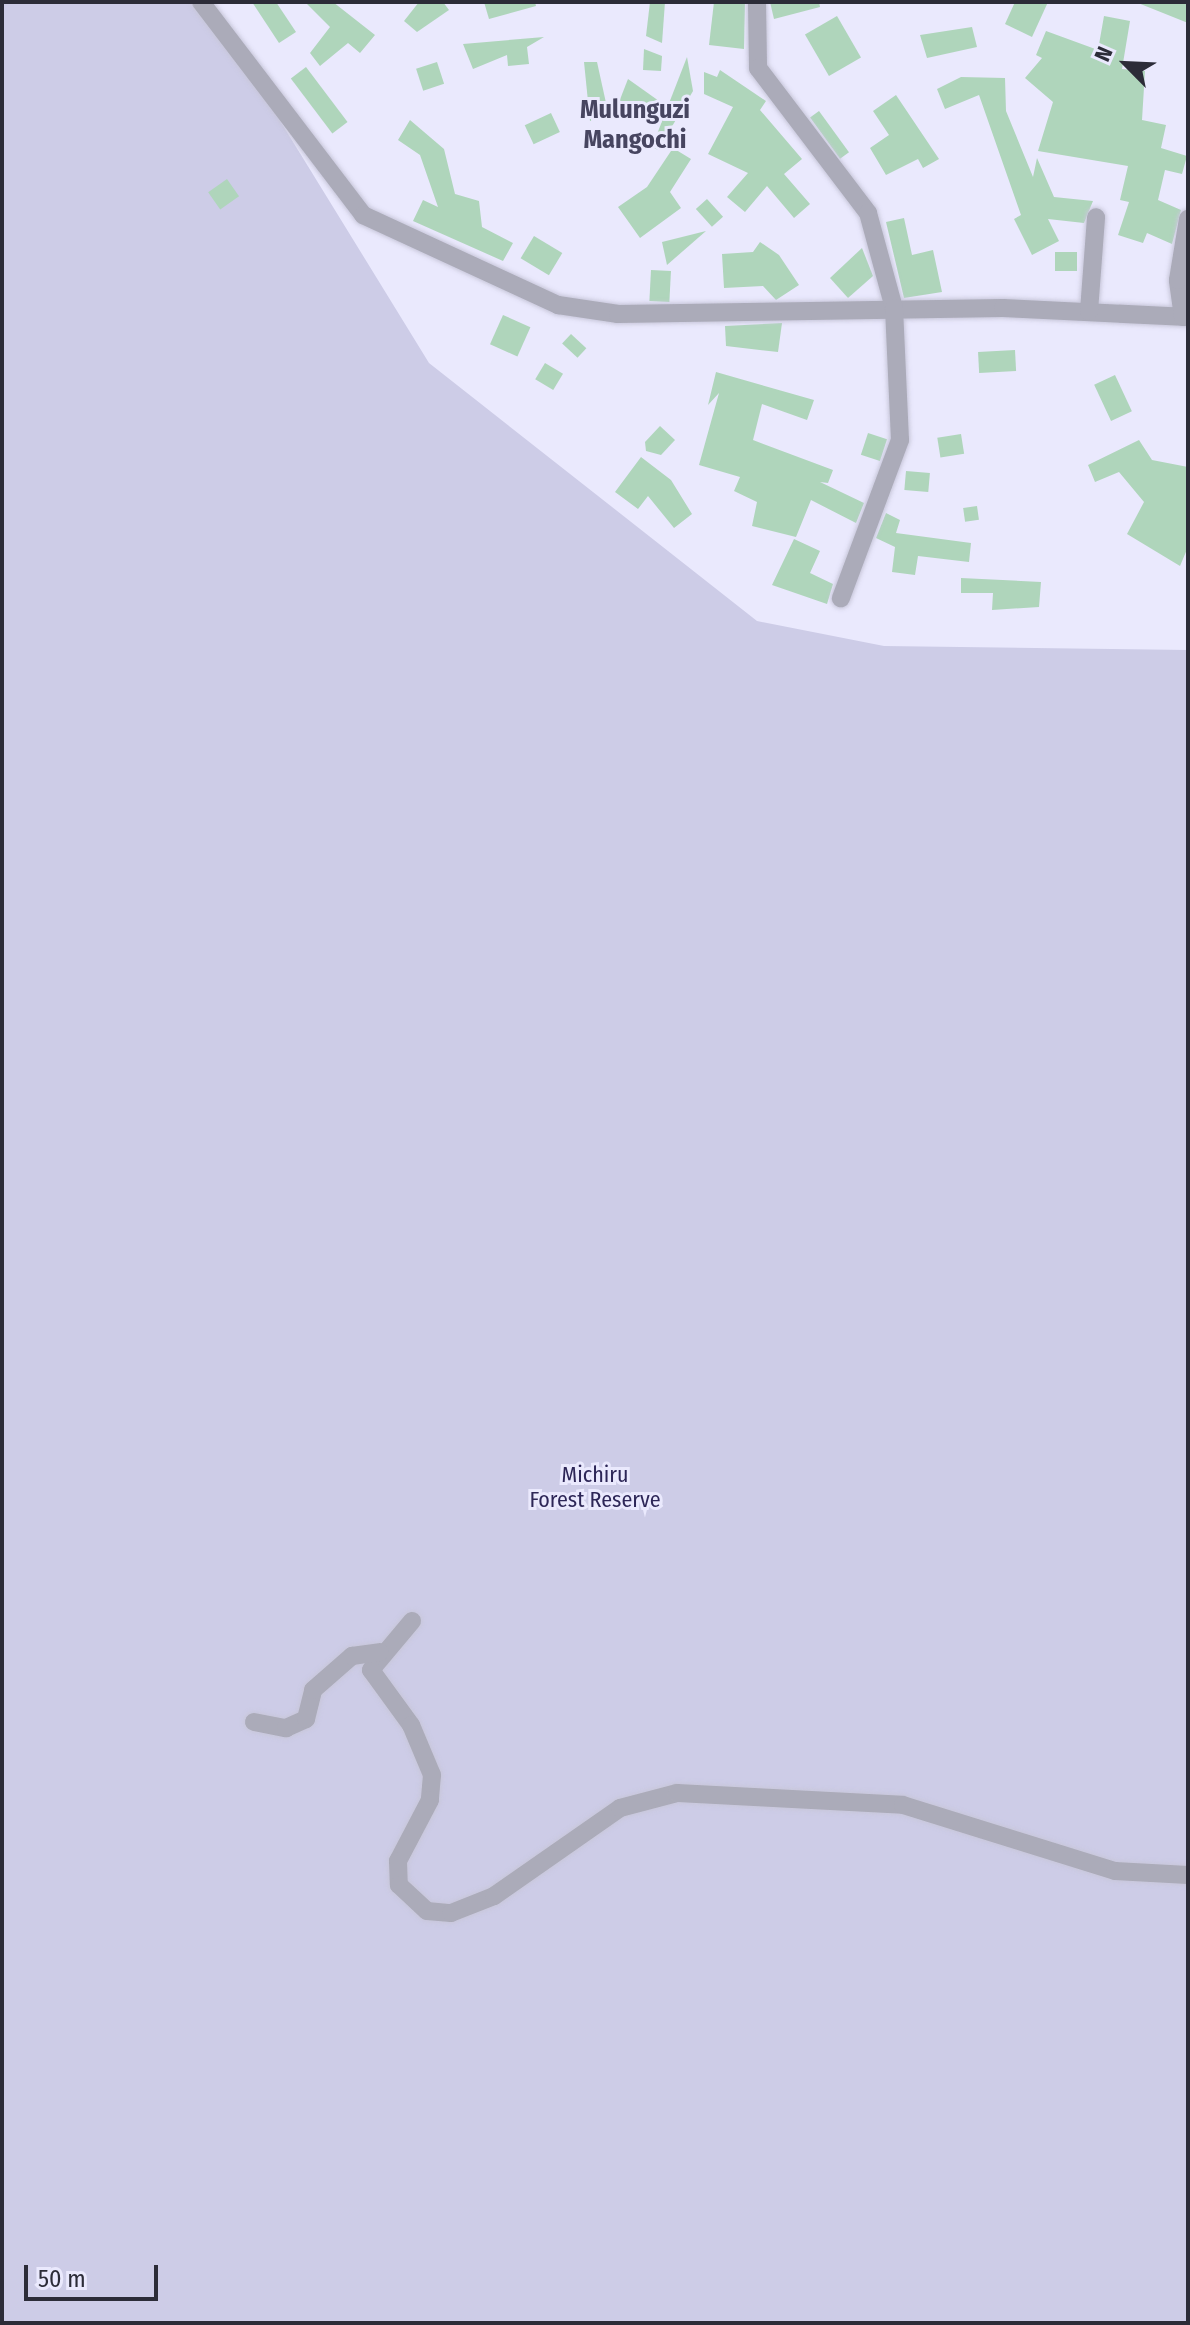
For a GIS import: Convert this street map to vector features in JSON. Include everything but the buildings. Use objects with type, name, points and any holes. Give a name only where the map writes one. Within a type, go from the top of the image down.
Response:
[{"type":"street","points":[[201,2],[363,215],[546,301],[618,314],[894,308],[1089,311],[1186,317],[1178,280],[1188,219]]},
{"type":"street","points":[[757,2],[758,68],[868,213],[894,308],[900,440],[841,598]]},
{"type":"street","points":[[1089,311],[1096,217]]},
{"type":"street","points":[[412,1621],[380,1652],[373,1679],[411,1725],[432,1775],[430,1800],[398,1861],[399,1885],[427,1911],[451,1913],[494,1896],[620,1808],[677,1793],[903,1805],[1115,1871],[1188,1875]]},
{"type":"street","points":[[254,1722],[286,1728],[306,1719],[323,1681],[352,1656],[380,1652]]},
{"type":"green space","name":"Michiru Forest Reserve","points":[[2,2],[207,2],[429,363],[757,621],[884,646],[1188,650],[1188,2323],[2,2323]]},
{"type":"district","name":"Mulunguzi Mangochi","points":[[635,125]]}]
